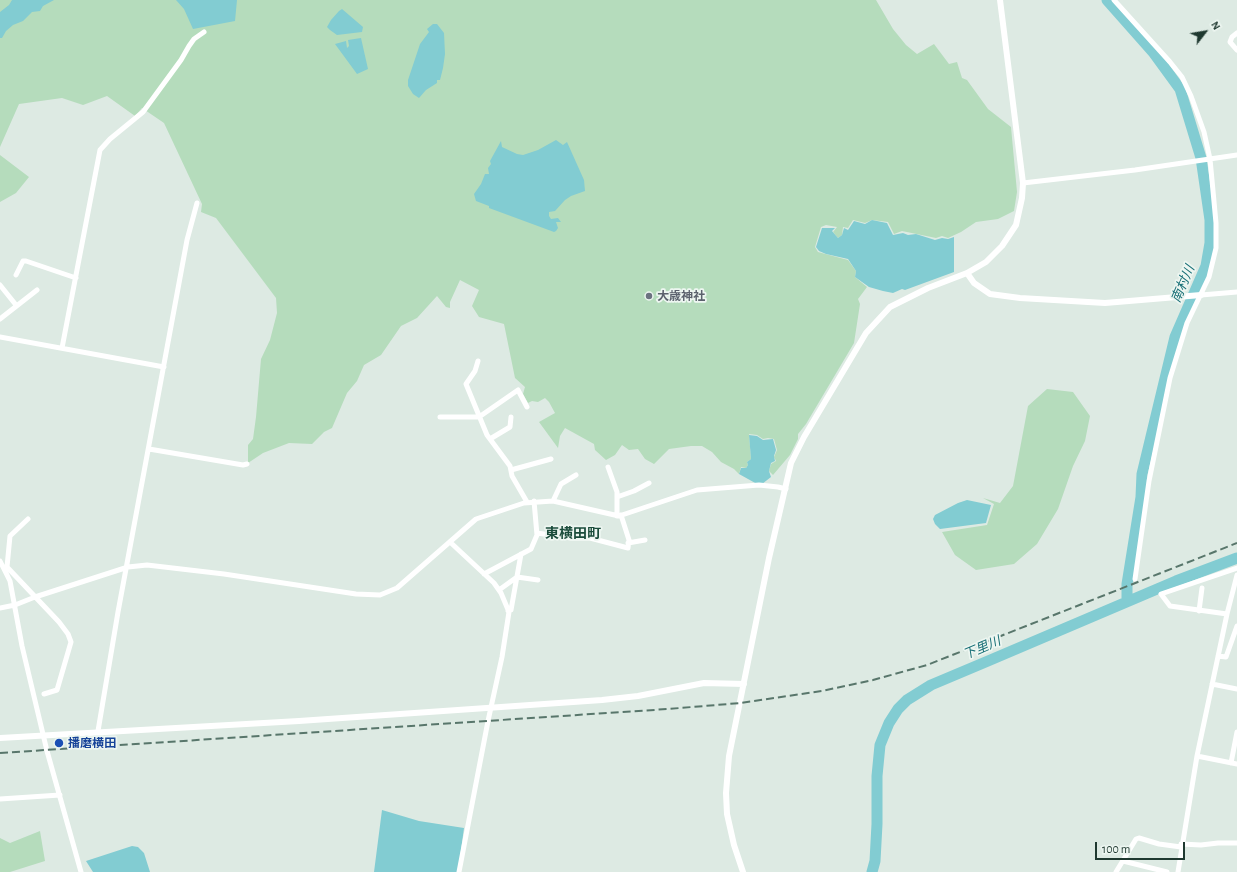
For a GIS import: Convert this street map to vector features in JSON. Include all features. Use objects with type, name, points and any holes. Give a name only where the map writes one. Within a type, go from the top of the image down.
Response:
[{"type":"street","points":[[743,872],[734,845],[727,814],[726,793],[729,756],[769,558],[791,462],[804,436],[866,333],[890,307],[928,288],[967,273],[986,262],[997,252],[1016,225],[1022,198],[1022,183],[1000,0]]},
{"type":"street","points":[[1114,0],[1182,77],[1191,96],[1204,132],[1210,159],[1216,222],[1216,248],[1209,277],[1185,328],[1170,378],[1150,481],[1135,579]]},
{"type":"street","points":[[65,349],[76,278],[100,150],[144,112],[181,60],[191,42],[204,32]]},
{"type":"street","points":[[1237,33],[1232,37],[1230,42],[1237,50]]},
{"type":"street","points":[[1022,183],[1195,162],[1237,155]]},
{"type":"street","points":[[98,731],[118,612],[128,567],[187,240],[197,203]]},
{"type":"street","points":[[16,275],[23,261],[26,261],[76,278]]},
{"type":"street","points":[[967,273],[974,283],[990,294],[1020,298],[1105,302],[1237,292]]},
{"type":"street","points":[[0,285],[2,292],[16,305]]},
{"type":"street","points":[[0,319],[16,305],[33,295],[37,290]]},
{"type":"street","points":[[0,337],[164,367]]},
{"type":"street","points":[[478,361],[475,371],[466,384],[479,417],[490,439],[511,470],[512,476],[527,502]]},
{"type":"street","points":[[440,417],[479,417],[518,390],[527,407]]},
{"type":"street","points":[[490,439],[510,427],[511,417]]},
{"type":"street","points":[[149,449],[242,465],[247,464]]},
{"type":"street","points":[[511,470],[551,459]]},
{"type":"street","points":[[537,534],[602,540],[624,549],[628,548],[628,543],[619,516],[617,497],[608,467]]},
{"type":"street","points":[[554,501],[561,484],[576,475]]},
{"type":"street","points":[[617,497],[634,491],[649,483]]},
{"type":"street","points":[[0,608],[15,606],[35,597],[128,567],[147,565],[161,565],[356,594],[380,595],[397,588],[476,519],[527,502],[554,501],[619,516],[697,490],[759,486],[786,489]]},
{"type":"street","points":[[484,574],[530,549],[537,534],[534,501]]},
{"type":"street","points":[[28,519],[10,536],[6,567],[22,646],[81,872]]},
{"type":"street","points":[[628,543],[644,540]]},
{"type":"street","points":[[450,542],[499,590],[508,611],[506,632],[492,708],[488,721],[459,872]]},
{"type":"street","points":[[508,611],[511,610],[521,554]]},
{"type":"street","points":[[0,561],[59,622],[68,634],[71,642],[57,690],[44,694]]},
{"type":"street","points":[[1227,614],[1170,606],[1161,594],[1237,568]]},
{"type":"street","points":[[1178,872],[1181,845],[1197,756],[1227,614],[1237,575]]},
{"type":"street","points":[[499,590],[517,577],[538,580]]},
{"type":"street","points":[[1198,611],[1202,588]]},
{"type":"street","points":[[1218,656],[1226,657],[1237,626]]},
{"type":"street","points":[[0,738],[44,734],[299,721],[492,708],[638,696],[704,683],[744,684]]},
{"type":"street","points":[[1212,684],[1237,689]]},
{"type":"street","points":[[1197,756],[1234,763],[1237,732]]},
{"type":"street","points":[[0,799],[60,795]]},
{"type":"street","points":[[1116,872],[1136,839],[1139,838],[1159,844],[1201,845],[1218,842],[1237,843]]},
{"type":"street","points":[[1123,861],[1167,872]]},
{"type":"green space","points":[[0,0],[876,0],[893,29],[906,45],[917,54],[934,44],[949,64],[957,62],[962,78],[967,80],[988,109],[1011,127],[1017,192],[1014,211],[998,219],[976,222],[961,232],[948,238],[942,236],[936,238],[902,231],[894,234],[888,222],[872,220],[865,223],[853,220],[848,228],[843,227],[842,235],[838,238],[833,232],[837,227],[826,225],[821,227],[815,247],[818,252],[848,260],[856,271],[855,277],[867,287],[858,299],[860,304],[854,343],[806,424],[798,434],[798,439],[790,455],[773,475],[769,471],[771,464],[776,461],[774,457],[777,450],[774,439],[763,439],[757,435],[749,434],[751,459],[747,462],[748,465],[746,468],[741,467],[739,474],[734,469],[721,462],[712,452],[702,446],[669,449],[654,464],[645,459],[638,449],[629,450],[622,445],[615,455],[606,460],[595,450],[594,444],[565,428],[560,436],[558,448],[539,422],[555,413],[549,402],[545,398],[538,402],[532,401],[528,403],[523,394],[525,387],[515,378],[504,324],[479,317],[472,306],[479,290],[460,280],[450,302],[450,308],[446,307],[437,296],[417,318],[401,326],[381,355],[364,365],[357,381],[347,393],[332,428],[324,432],[312,444],[289,443],[263,453],[248,463],[248,445],[253,439],[256,417],[261,359],[270,340],[277,313],[276,298],[216,218],[201,212],[202,204],[164,123],[142,108],[135,116],[107,96],[83,105],[62,98],[19,104],[0,147]]},
{"type":"green space","points":[[0,155],[29,177],[16,193],[0,202]]},
{"type":"green space","points":[[1047,389],[1073,392],[1090,416],[1085,441],[1073,466],[1058,509],[1037,544],[1014,564],[976,570],[955,555],[942,532],[987,525],[994,504],[983,498],[1000,503],[1013,486],[1028,406]]},
{"type":"green space","points":[[40,831],[45,861],[10,872],[0,872],[0,838],[10,843]]},
{"type":"water","points":[[12,0],[54,0],[43,6],[40,11],[32,12],[23,21],[13,25],[6,31],[2,38],[0,38],[0,12],[9,5]]},
{"type":"water","points":[[176,0],[237,0],[235,21],[193,29],[184,9]]},
{"type":"water","points":[[342,9],[363,27],[362,32],[337,35],[327,27],[331,20]]},
{"type":"water","points":[[433,24],[437,24],[444,33],[445,54],[443,68],[440,80],[437,80],[437,83],[426,90],[419,98],[413,94],[408,86],[408,80],[420,44],[429,32],[427,29]]},
{"type":"water","points":[[361,38],[368,69],[357,74],[335,44],[346,41],[347,48],[349,46],[348,40]]},
{"type":"water","points":[[556,140],[563,145],[567,142],[584,180],[585,191],[571,196],[555,211],[549,212],[551,219],[558,218],[561,222],[556,222],[558,228],[556,231],[554,232],[489,208],[489,206],[476,201],[474,194],[481,184],[485,174],[489,174],[488,168],[491,164],[490,161],[501,141],[502,147],[517,154],[523,155],[538,150]]},
{"type":"water","points":[[872,220],[887,223],[893,235],[903,233],[908,235],[916,234],[935,240],[954,237],[954,272],[893,293],[869,287],[855,277],[856,271],[848,259],[826,254],[819,251],[816,247],[822,228],[835,228],[832,231],[838,238],[842,235],[844,228],[848,230],[854,221],[865,224]]},
{"type":"water","points":[[749,435],[757,436],[763,440],[773,439],[776,450],[774,456],[775,461],[771,463],[769,471],[771,477],[762,484],[757,484],[739,474],[741,468],[746,468],[748,465],[747,462],[751,459]]},
{"type":"water","points":[[967,500],[991,505],[986,523],[940,529],[935,524],[933,519],[935,515]]},
{"type":"water","points":[[382,810],[419,821],[464,828],[458,872],[374,872]]},
{"type":"water","points":[[132,846],[138,847],[144,853],[150,872],[93,872],[86,861]]},
{"type":"waterway","name":"南村川","points":[[1107,0],[1153,52],[1180,89],[1201,158],[1210,220],[1210,243],[1206,266],[1175,337],[1142,474],[1141,497],[1127,584],[1127,601]]},
{"type":"waterway","name":"下里川","points":[[872,872],[875,861],[877,776],[880,745],[889,723],[898,709],[907,700],[931,685],[1176,581],[1237,558]]},
{"type":"railway","points":[[0,753],[668,709],[740,703],[822,691],[873,680],[927,665],[1237,543]]},
{"type":"place","name":"大歳神社","points":[[649,296]]},
{"type":"place","name":"播磨横田","points":[[59,743]]},
{"type":"district","name":"東横田町","points":[[573,534]]}]
